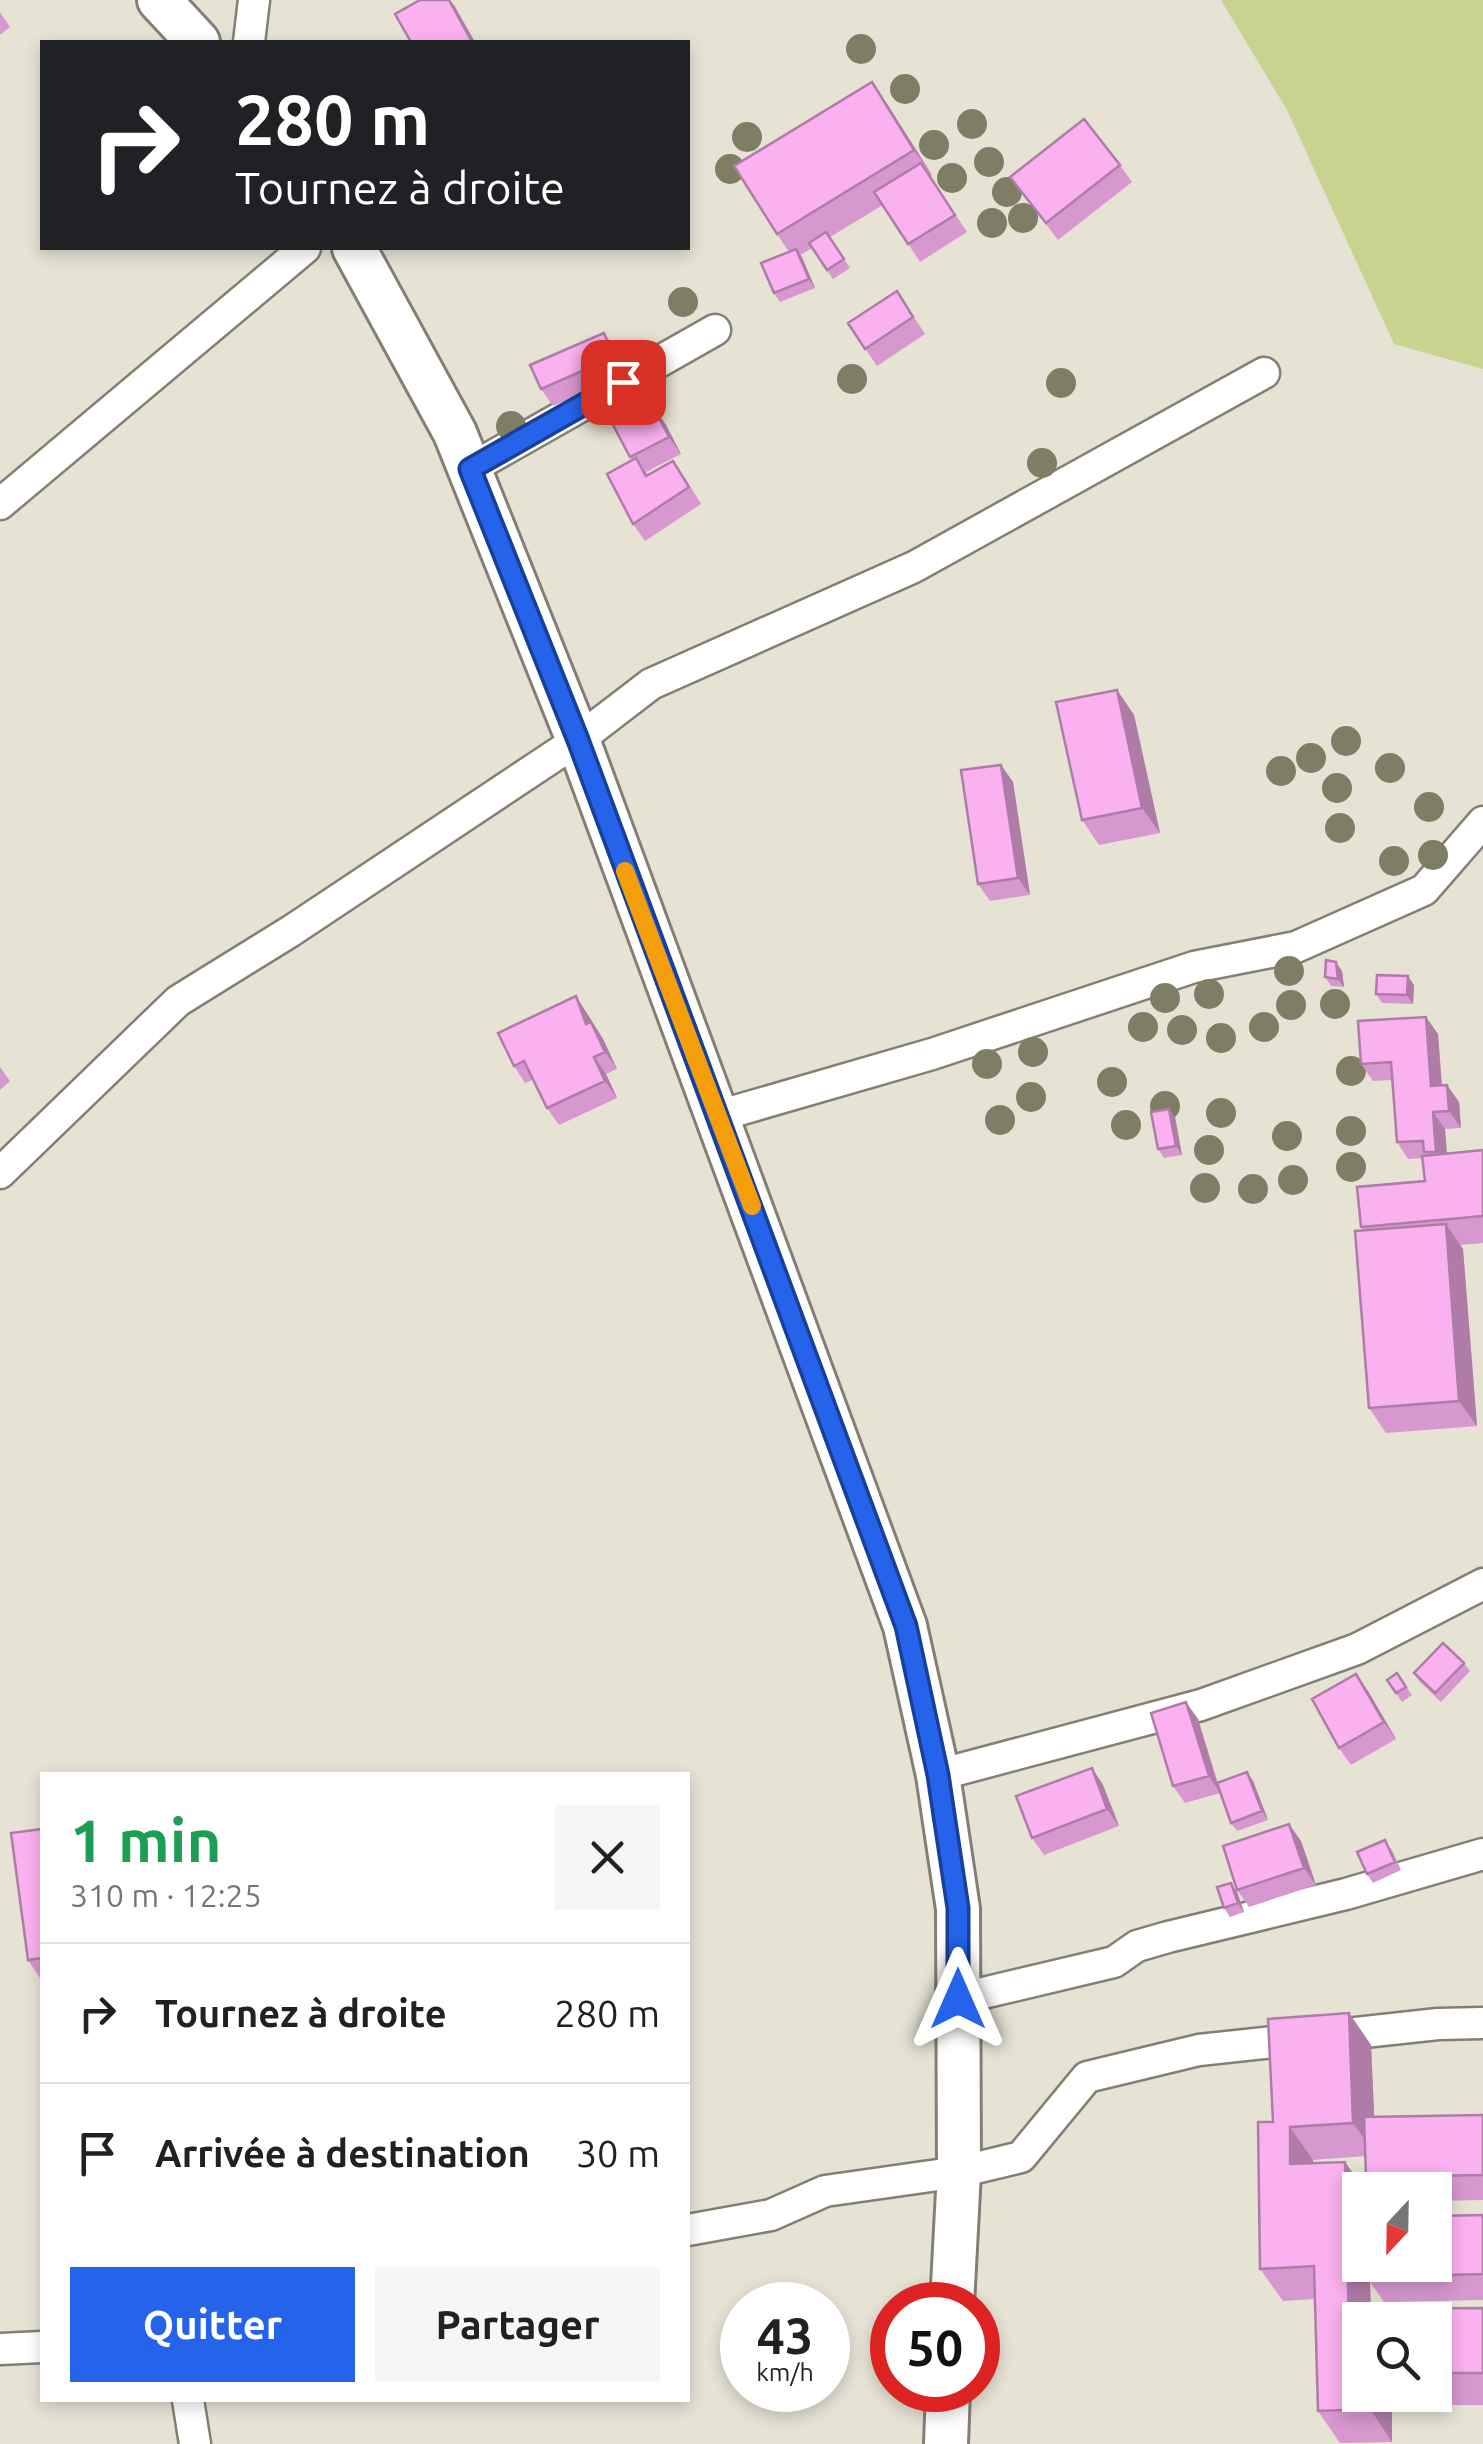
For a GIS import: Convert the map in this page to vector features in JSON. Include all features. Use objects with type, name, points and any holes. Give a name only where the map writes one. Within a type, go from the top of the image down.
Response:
[{"type":"main road","points":[[159,0],[196,40]]},
{"type":"main road","points":[[355,250],[456,434],[578,740],[906,1626],[938,1775],[958,1908],[959,2172],[953,2282]]},
{"type":"main road","points":[[946,2444],[947,2412]]},
{"type":"street","points":[[249,40],[254,0]]},
{"type":"street","points":[[0,504],[302,250]]},
{"type":"street","points":[[470,469],[715,330]]},
{"type":"street","points":[[0,1174],[178,1001],[292,931],[578,740],[651,684],[914,567],[1264,373]]},
{"type":"street","points":[[718,1116],[932,1054],[1194,966],[1296,947],[1424,890],[1483,822]]},
{"type":"street","points":[[938,1775],[1201,1706],[1357,1650],[1483,1584]]},
{"type":"street","points":[[958,1999],[1114,1962],[1152,1941],[1346,1894],[1483,1854]]},
{"type":"street","points":[[690,2230],[771,2215],[824,2191],[959,2172],[1021,2157],[1087,2077],[1199,2050],[1483,2022]]},
{"type":"street","points":[[0,2349],[40,2346]]},
{"type":"street","points":[[188,2402],[195,2444]]},
{"type":"green space","points":[[1221,0],[1483,0],[1483,369],[1394,344],[1287,110]]},
{"type":"building","points":[[420,0],[449,0],[471,40],[410,40],[395,14]]},
{"type":"building","points":[[872,82],[914,150],[777,234],[734,166]]},
{"type":"building","points":[[1084,119],[1120,165],[1046,223],[1010,177]]},
{"type":"building","points":[[921,163],[955,215],[908,244],[874,192]]},
{"type":"building","points":[[826,232],[844,259],[827,270],[809,243]]},
{"type":"building","points":[[796,249],[809,279],[774,293],[761,263]]},
{"type":"building","points":[[897,291],[913,317],[865,349],[848,323]]},
{"type":"building","points":[[604,333],[614,357],[541,389],[530,365]]},
{"type":"building","points":[[634,383],[649,410],[654,408],[669,437],[630,457],[603,406],[615,399],[613,394]]},
{"type":"building","points":[[636,458],[646,476],[673,461],[689,487],[633,524],[607,474]]},
{"type":"building","points":[[1117,690],[1142,808],[1082,820],[1056,702]]},
{"type":"building","points":[[1001,765],[1018,878],[978,884],[961,770]]},
{"type":"building","points":[[1326,960],[1336,962],[1338,979],[1325,977]]},
{"type":"building","points":[[1377,975],[1408,976],[1407,995],[1376,994]]},
{"type":"building","points":[[576,996],[586,1024],[591,1022],[605,1052],[594,1057],[605,1081],[547,1108],[524,1061],[514,1066],[498,1033]]},
{"type":"building","points":[[1426,1017],[1431,1086],[1447,1085],[1449,1111],[1433,1112],[1436,1152],[1424,1152],[1423,1141],[1397,1142],[1391,1062],[1361,1064],[1358,1021]]},
{"type":"building","points":[[1169,1109],[1176,1146],[1158,1149],[1151,1112]]},
{"type":"building","points":[[1483,1150],[1483,1216],[1361,1227],[1357,1187],[1425,1181],[1422,1156]]},
{"type":"building","points":[[1446,1224],[1459,1401],[1369,1408],[1355,1231]]},
{"type":"building","points":[[1443,1643],[1464,1663],[1435,1693],[1414,1673]]},
{"type":"building","points":[[1397,1673],[1406,1687],[1396,1693],[1387,1680]]},
{"type":"building","points":[[1356,1674],[1384,1722],[1339,1748],[1312,1699]]},
{"type":"building","points":[[1186,1702],[1209,1776],[1173,1786],[1151,1713]]},
{"type":"building","points":[[1092,1768],[1107,1809],[1032,1838],[1016,1796]]},
{"type":"building","points":[[1247,1772],[1262,1811],[1231,1823],[1217,1783]]},
{"type":"building","points":[[1289,1824],[1304,1868],[1237,1890],[1223,1846]]},
{"type":"building","points":[[40,1829],[40,1958],[28,1960],[11,1833]]},
{"type":"building","points":[[1385,1840],[1395,1862],[1367,1874],[1357,1852]]},
{"type":"building","points":[[1231,1883],[1238,1903],[1224,1908],[1217,1887]]},
{"type":"building","points":[[1349,2013],[1353,2123],[1290,2127],[1290,2164],[1345,2162],[1342,2282],[1348,2282],[1348,2302],[1342,2302],[1342,2410],[1318,2411],[1314,2266],[1260,2269],[1258,2122],[1273,2122],[1268,2019]]},
{"type":"building","points":[[1483,2115],[1483,2175],[1366,2172],[1364,2117]]},
{"type":"building","points":[[1483,2215],[1483,2274],[1452,2275],[1452,2216]]},
{"type":"building","points":[[1452,2308],[1483,2308],[1483,2373],[1452,2373]]},
{"type":"slow traffic","points":[[625,871],[752,1206]]},
{"type":"route","points":[[623,382],[470,469],[578,740],[906,1626],[938,1775],[958,1908],[958,1999]]}]
